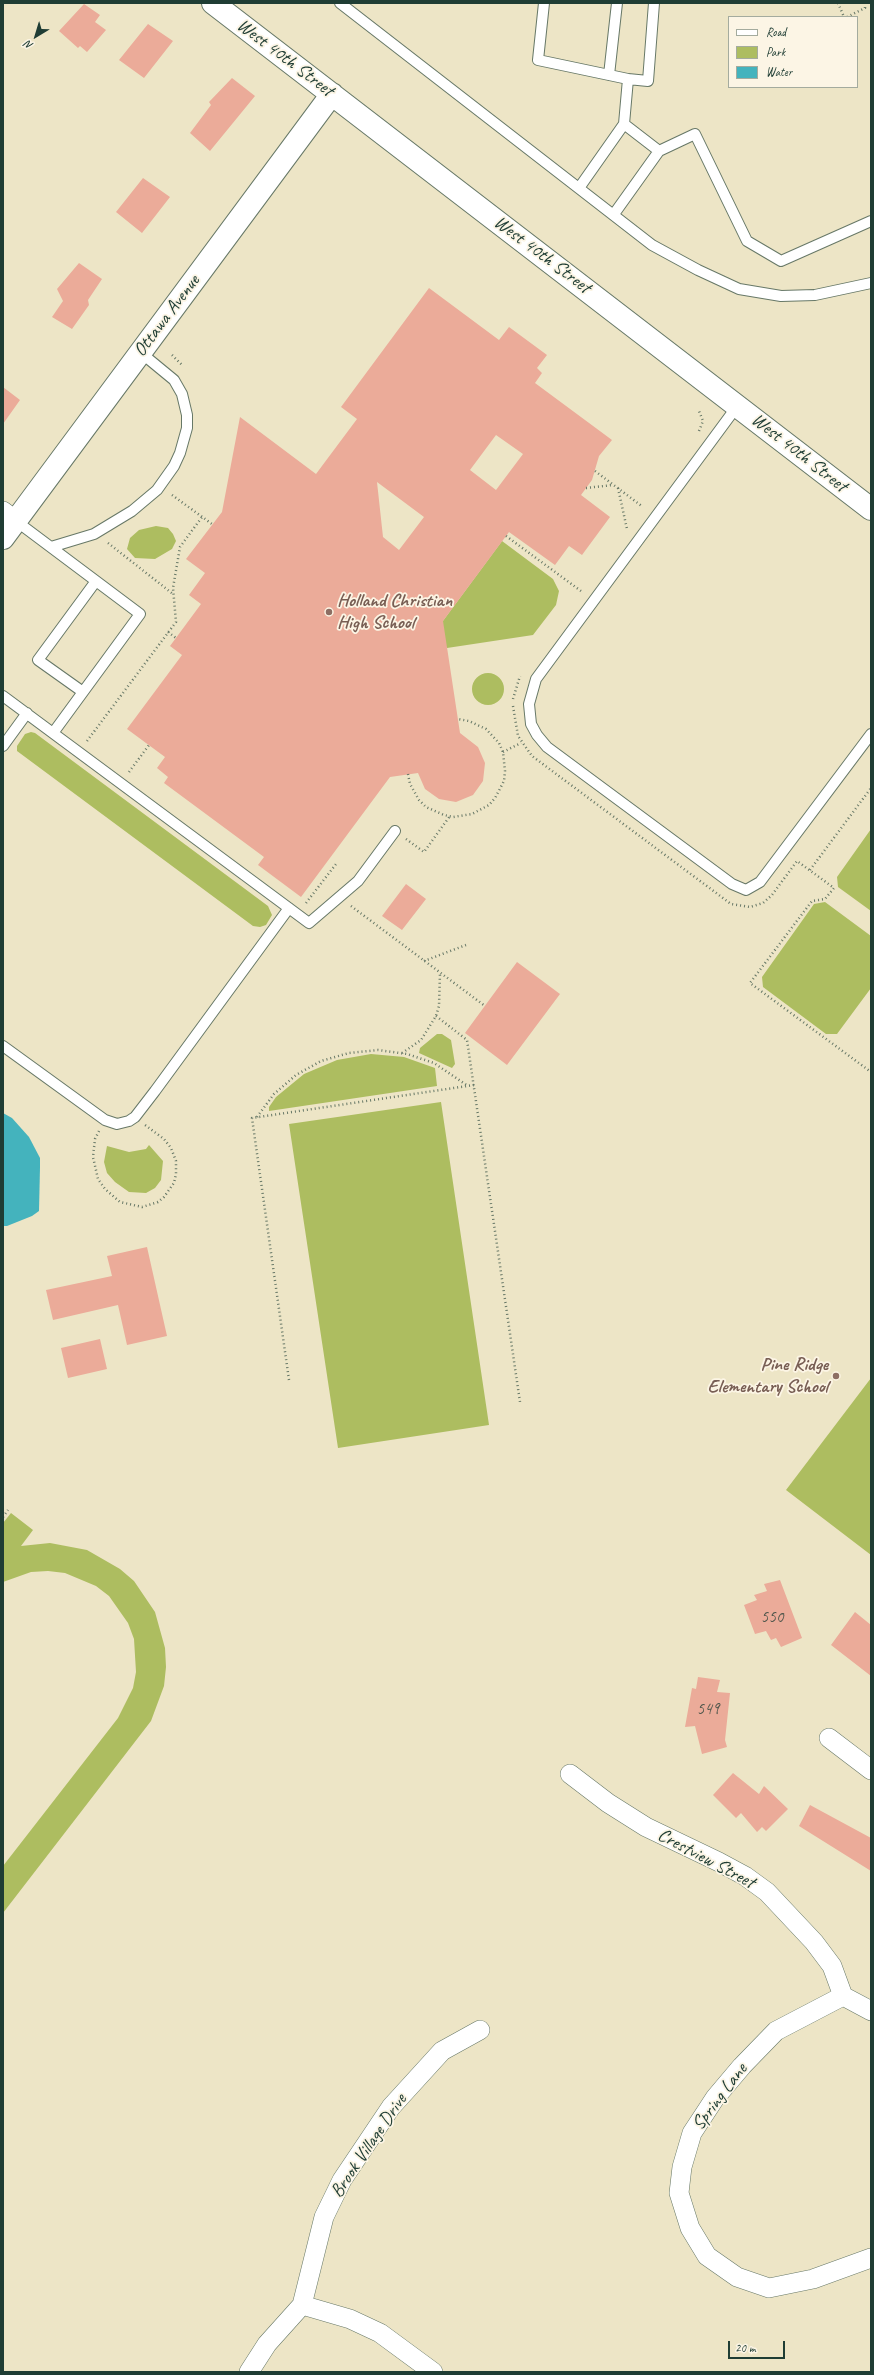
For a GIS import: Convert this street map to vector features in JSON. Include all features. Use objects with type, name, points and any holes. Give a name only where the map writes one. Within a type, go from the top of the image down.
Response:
[{"type":"street","name":"West 40th Street","points":[[213,3],[871,508]]},
{"type":"street","name":"Ottawa Avenue","points":[[3,538],[9,516],[140,352],[332,94]]},
{"type":"street","points":[[829,1738],[871,1770]]},
{"type":"street","name":"Crestview Street","points":[[570,1774],[608,1803],[646,1827],[719,1862],[745,1876],[767,1892],[814,1942],[832,1966],[843,1996]]},
{"type":"street","points":[[843,1996],[871,2011]]},
{"type":"street","name":"Spring Lane","points":[[843,1996],[776,2031],[742,2066],[715,2098],[692,2133],[682,2167],[679,2193],[690,2228],[707,2256],[737,2277],[769,2288],[812,2279],[871,2258]]},
{"type":"street","name":"Brook Village Drive","points":[[249,2372],[268,2344],[302,2304],[324,2217],[342,2180],[391,2107],[442,2051],[480,2030]]},
{"type":"street","points":[[302,2304],[350,2319],[380,2333],[433,2372]]},
{"type":"lane","points":[[340,3],[614,214],[652,245],[698,270],[739,289],[781,296],[808,295],[871,284]]},
{"type":"lane","points":[[544,3],[538,60],[609,76],[648,81],[654,3]]},
{"type":"lane","points":[[609,76],[617,3]]},
{"type":"lane","points":[[579,188],[624,124],[628,79]]},
{"type":"lane","points":[[624,124],[659,151]]},
{"type":"lane","points":[[614,214],[659,151],[695,134],[747,242],[781,261],[871,221]]},
{"type":"lane","points":[[51,548],[94,534],[122,518],[157,490],[174,466],[187,428],[186,404],[174,380],[140,352]]},
{"type":"lane","points":[[738,405],[536,679],[529,704],[531,724],[537,735],[547,747],[732,884],[742,889],[751,888],[760,882],[871,734]]},
{"type":"lane","points":[[9,516],[140,614],[53,733]]},
{"type":"lane","points":[[83,692],[38,660],[96,581]]},
{"type":"lane","points":[[3,696],[309,923],[358,881],[395,831]]},
{"type":"lane","points":[[3,746],[27,714]]},
{"type":"lane","points":[[3,1046],[104,1120],[117,1124],[124,1123],[135,1117],[289,908]]},
{"type":"path","points":[[838,3],[845,16]]},
{"type":"path","points":[[848,16],[865,8],[865,3]]},
{"type":"path","points":[[696,434],[703,420],[699,411]]},
{"type":"path","points":[[595,471],[643,507]]},
{"type":"path","points":[[586,488],[614,485]]},
{"type":"path","points":[[618,488],[627,529]]},
{"type":"path","points":[[172,494],[212,524]]},
{"type":"path","points":[[639,512],[647,501]]},
{"type":"path","points":[[87,742],[176,622],[174,594],[175,567],[180,547],[202,517]]},
{"type":"path","points":[[622,535],[631,523]]},
{"type":"path","points":[[506,536],[581,591]]},
{"type":"path","points":[[108,544],[174,594]]},
{"type":"path","points":[[576,598],[585,585]]},
{"type":"path","points":[[168,632],[176,638]]},
{"type":"path","points":[[521,674],[513,704],[514,723],[521,743],[536,760],[731,904],[750,907],[763,903],[772,895],[797,861],[834,888],[825,899],[812,901],[750,983],[871,1072]]},
{"type":"path","points":[[408,774],[410,784],[419,800],[435,812],[450,816],[472,814],[485,808],[495,798],[504,781],[505,771],[503,752],[493,736],[486,729],[469,721],[458,719]]},
{"type":"path","points":[[60,722],[93,746]]},
{"type":"path","points":[[503,752],[521,743]]},
{"type":"path","points":[[129,772],[149,745]]},
{"type":"path","points":[[123,768],[135,777]]},
{"type":"path","points":[[810,870],[871,788]]},
{"type":"path","points":[[395,831],[424,852],[450,816]]},
{"type":"path","points":[[304,902],[308,902],[336,864]]},
{"type":"path","points":[[339,897],[485,1006]]},
{"type":"path","points":[[424,961],[466,945]]},
{"type":"path","points":[[402,1053],[421,1040],[436,1016],[439,1006],[440,972]]},
{"type":"path","points":[[436,1016],[467,1040],[520,1402]]},
{"type":"path","points":[[257,1118],[285,1084],[296,1075],[321,1061],[363,1051],[402,1053],[434,1063],[468,1086]]},
{"type":"path","points":[[289,1380],[252,1118],[474,1085]]},
{"type":"path","points":[[104,1120],[95,1139],[93,1157],[98,1179],[105,1189],[120,1202],[142,1207],[158,1202],[170,1191],[176,1174],[176,1161],[171,1148],[164,1139],[135,1117]]},
{"type":"path","points":[[3,1517],[8,1510]]},
{"type":"green space","points":[[156,526],[168,528],[173,534],[176,541],[172,549],[155,559],[135,558],[127,549],[130,538],[139,530]]},
{"type":"green space","points":[[502,541],[553,579],[559,591],[556,605],[533,635],[447,648],[431,637]]},
{"type":"green space","points":[[485,673],[491,673],[500,677],[504,689],[500,701],[491,705],[485,705],[476,701],[472,692],[472,686],[476,677]]},
{"type":"green space","points":[[31,732],[35,733],[268,906],[272,915],[266,925],[260,927],[253,926],[17,751],[17,746],[25,734]]},
{"type":"green space","points":[[871,829],[871,911],[838,887],[837,877]]},
{"type":"green space","points":[[825,902],[871,936],[871,988],[837,1034],[826,1034],[763,987],[762,977],[814,904]]},
{"type":"green space","points":[[437,1034],[442,1034],[451,1040],[455,1064],[452,1068],[419,1053],[420,1048]]},
{"type":"green space","points":[[371,1054],[404,1057],[435,1068],[437,1086],[269,1111],[269,1107],[276,1097],[304,1074],[337,1060]]},
{"type":"green space","points":[[441,1102],[489,1425],[338,1448],[289,1124]]},
{"type":"green space","points":[[149,1145],[163,1161],[161,1180],[155,1188],[146,1193],[129,1192],[115,1182],[107,1173],[104,1162],[107,1146],[129,1152],[146,1149]]},
{"type":"green space","points":[[871,1378],[871,1555],[786,1490]]},
{"type":"green space","points":[[11,1513],[33,1530],[21,1546],[50,1543],[87,1550],[120,1569],[134,1581],[155,1612],[165,1648],[166,1667],[164,1686],[151,1721],[3,1913],[3,1866],[118,1718],[133,1688],[136,1672],[134,1639],[128,1623],[109,1596],[96,1586],[65,1573],[48,1571],[31,1572],[3,1582],[3,1523]]},
{"type":"water","points":[[3,1113],[12,1118],[29,1137],[40,1158],[39,1211],[32,1216],[7,1226],[3,1226]]},
{"type":"building","points":[[84,4],[100,15],[95,22],[106,30],[87,52],[80,46],[78,48],[59,31]]},
{"type":"building","points":[[148,24],[173,41],[144,78],[119,60]]},
{"type":"building","points":[[232,78],[255,96],[210,151],[190,133],[211,105],[209,102]]},
{"type":"building","points":[[143,178],[170,197],[142,233],[116,212]]},
{"type":"building","points":[[79,263],[102,279],[88,300],[89,305],[72,329],[52,317],[63,301],[57,289]]},
{"type":"building","points":[[429,288],[499,340],[509,327],[547,355],[537,368],[542,373],[535,383],[612,440],[599,456],[592,480],[581,495],[610,517],[582,555],[569,546],[555,565],[509,532],[443,621],[460,733],[478,747],[485,763],[483,781],[473,795],[456,802],[439,799],[425,789],[418,773],[390,777],[301,897],[258,865],[264,857],[164,783],[168,777],[157,768],[165,757],[127,729],[182,655],[170,646],[201,604],[189,595],[205,573],[186,559],[222,512],[240,417],[316,474],[357,419],[341,407]],"holes":[[[496,435],[523,454],[496,490],[470,470]],[[377,482],[424,517],[399,550],[383,537]]]},
{"type":"building","points":[[3,387],[20,400],[3,424]]},
{"type":"building","points":[[406,884],[426,899],[402,930],[382,916]]},
{"type":"building","points":[[517,962],[560,994],[507,1065],[465,1033]]},
{"type":"building","points":[[147,1247],[167,1336],[127,1345],[118,1305],[53,1320],[46,1290],[112,1276],[107,1256]]},
{"type":"building","points":[[100,1339],[107,1369],[68,1378],[61,1348]]},
{"type":"building","points":[[780,1580],[802,1638],[781,1647],[776,1638],[771,1640],[766,1631],[755,1634],[744,1605],[757,1600],[754,1595],[767,1591],[764,1584]]},
{"type":"building","points":[[855,1612],[871,1625],[871,1676],[831,1645]]},
{"type":"building","points":[[698,1677],[720,1680],[717,1692],[730,1693],[725,1740],[727,1747],[702,1754],[695,1726],[685,1727],[692,1688],[696,1689]]},
{"type":"building","points":[[733,1773],[759,1794],[764,1786],[788,1809],[766,1831],[762,1827],[757,1832],[741,1813],[736,1818],[713,1795]]},
{"type":"building","points":[[810,1805],[871,1838],[871,1871],[799,1826]]},
{"type":"place","name":"Holland Christian High School","points":[[329,612]]},
{"type":"place","name":"Pine Ridge Elementary School","points":[[836,1376]]}]
